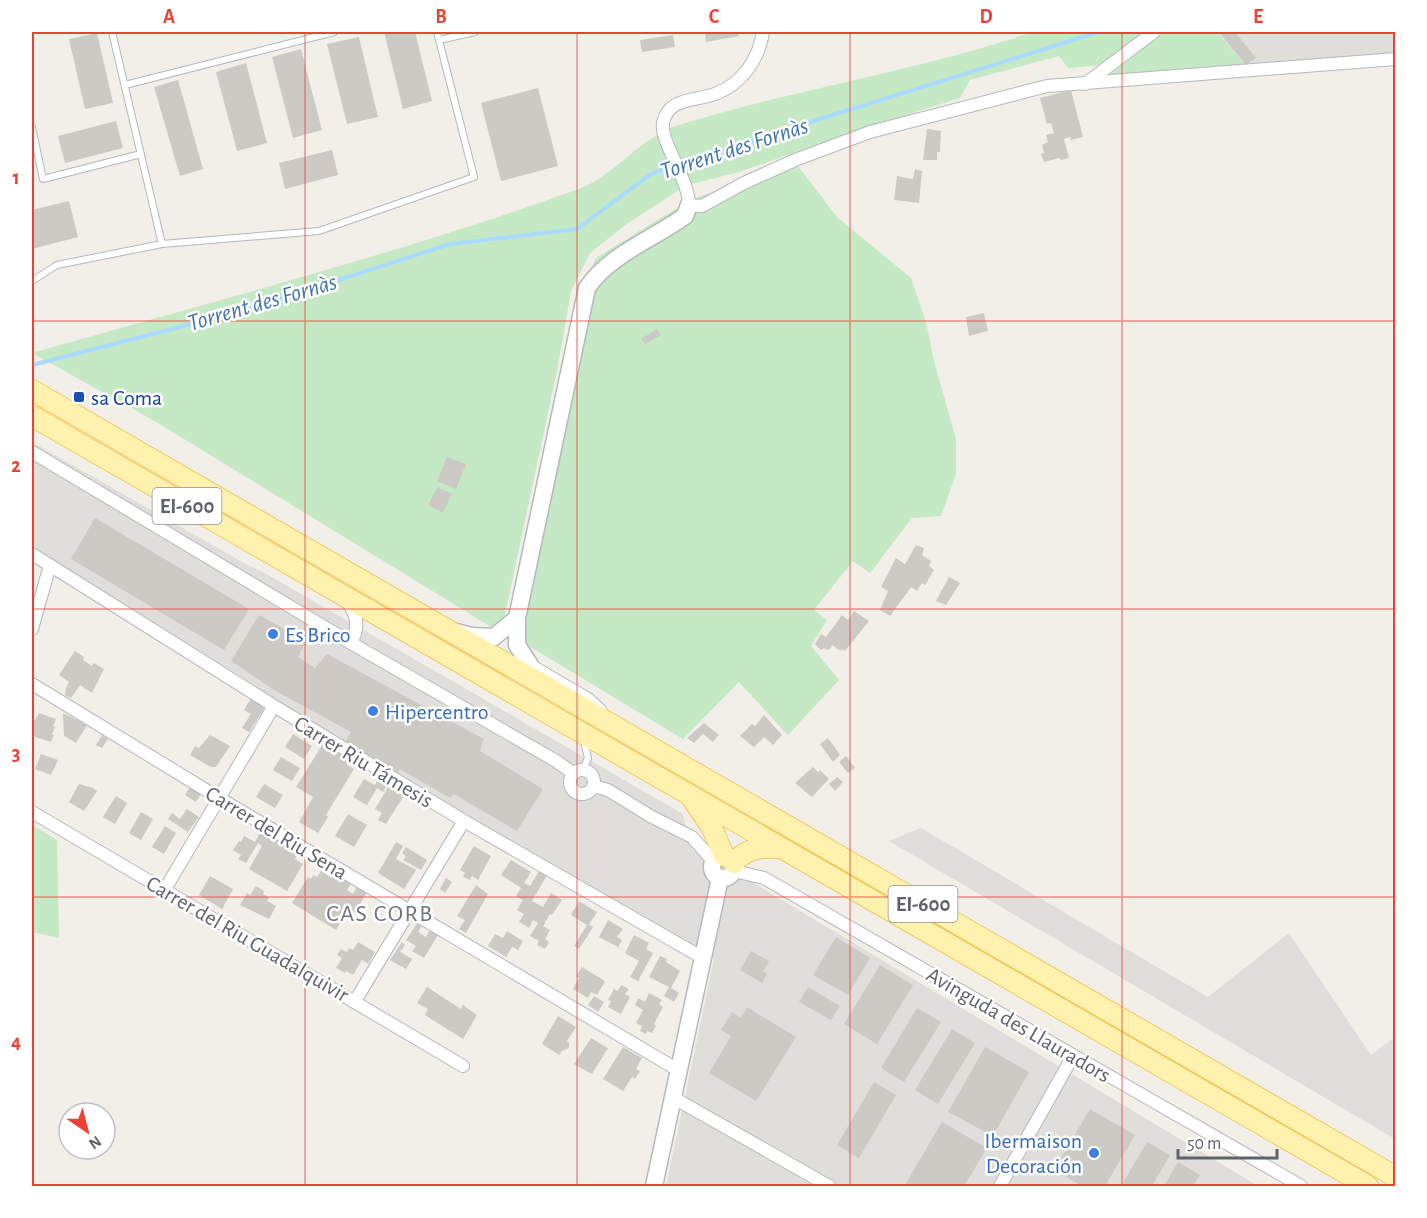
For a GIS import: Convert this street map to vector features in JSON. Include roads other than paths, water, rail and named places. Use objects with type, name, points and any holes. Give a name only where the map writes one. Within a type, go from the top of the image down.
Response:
[{"type":"main road","name":"EI-600","points":[[32,390],[1395,1177]]},
{"type":"main road","name":"EI-600","points":[[32,416],[1368,1186]]},
{"type":"main road","points":[[690,796],[707,819],[725,866],[747,851],[766,847],[780,848]]},
{"type":"street","points":[[621,730],[588,699],[530,665],[517,645],[517,618],[587,288],[594,277],[607,266],[684,216],[689,205],[687,187],[664,134],[663,127],[668,112],[675,104],[716,94],[739,80],[752,64],[761,44],[762,32]]},
{"type":"street","points":[[1084,84],[1154,32]]},
{"type":"street","points":[[689,205],[702,206],[795,160],[870,132],[1047,86],[1395,59]]},
{"type":"street","points":[[32,452],[556,761],[593,776],[593,786],[586,793],[574,791],[570,781],[578,771]]},
{"type":"street","name":"Carrer Riu Támesis","points":[[32,554],[274,706],[464,821],[703,958]]},
{"type":"street","points":[[32,629],[50,565]]},
{"type":"street","points":[[342,595],[358,624],[357,633],[351,642]]},
{"type":"street","points":[[450,631],[472,636],[494,637],[517,618]]},
{"type":"street","name":"Carrer del Riu Sena","points":[[32,684],[219,798],[678,1070]]},
{"type":"street","points":[[165,889],[274,706]]},
{"type":"street","points":[[593,786],[608,790],[652,817],[692,837],[725,866],[655,1181]]},
{"type":"street","name":"Carrer del Riu Guadalquivir","points":[[32,812],[463,1066]]},
{"type":"street","points":[[355,1001],[464,821]]},
{"type":"street","name":"Avinguda des Llauradors","points":[[725,866],[764,878],[1301,1186]]},
{"type":"street","points":[[1000,1186],[1073,1056]]},
{"type":"street","points":[[672,1097],[829,1186]]},
{"type":"lane","points":[[112,32],[162,244]]},
{"type":"lane","points":[[125,85],[334,32]]},
{"type":"lane","points":[[32,281],[57,265],[162,244],[319,231],[474,177],[437,32]]},
{"type":"lane","points":[[440,40],[474,32]]},
{"type":"lane","points":[[32,128],[43,179],[141,154]]},
{"type":"lane","points":[[578,771],[588,758],[580,732]]},
{"type":"waterway","name":"Torrent des Fornàs","points":[[32,365],[246,310],[450,244],[577,229],[651,174],[1099,32]]},
{"type":"place","name":"sa Coma","points":[[79,397]]},
{"type":"place","name":"Es Brico","points":[[273,634]]},
{"type":"place","name":"Hipercentro","points":[[373,711]]},
{"type":"place","name":"Ibermaison Decoración","points":[[1094,1153]]},
{"type":"district","name":"CAS CORB","points":[[380,913]]}]
